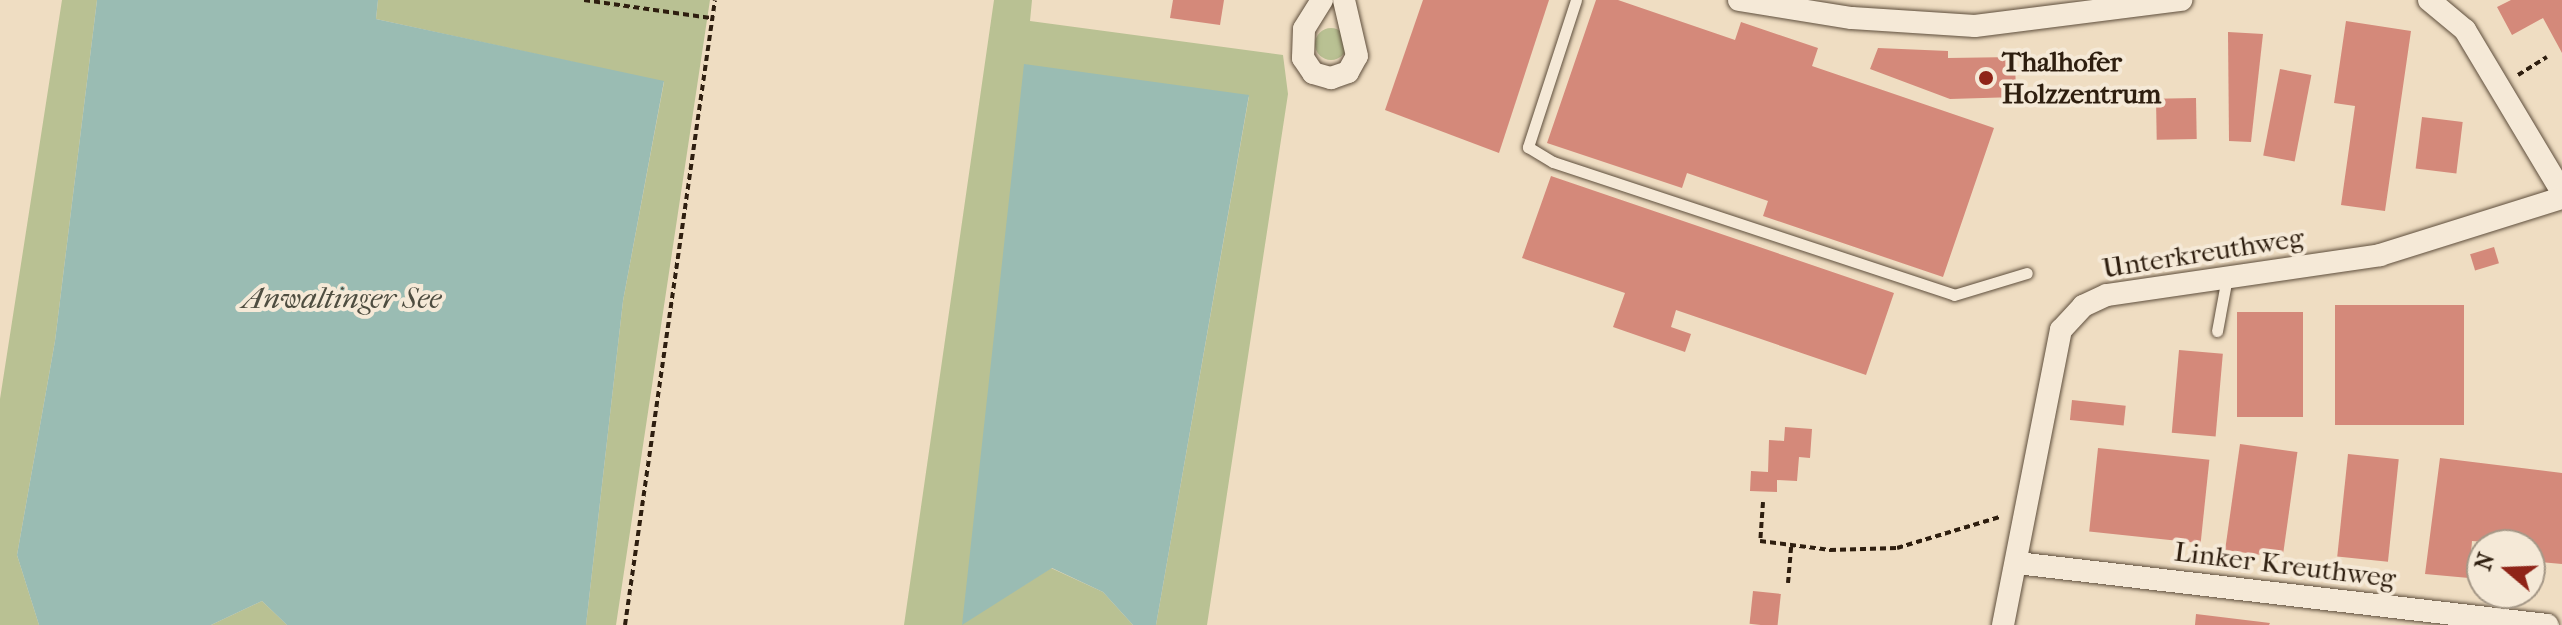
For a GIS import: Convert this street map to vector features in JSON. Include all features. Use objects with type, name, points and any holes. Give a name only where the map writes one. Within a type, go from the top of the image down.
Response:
[{"type":"street","points":[[1322,0],[1304,29],[1303,58],[1313,73],[1331,78],[1348,72],[1357,56],[1344,0]]},
{"type":"street","points":[[1739,0],[1852,18],[1975,26],[2181,0]]},
{"type":"street","points":[[2429,0],[2465,30],[2562,192]]},
{"type":"street","name":"Unterkreuthweg","points":[[2003,625],[2061,330],[2083,306],[2107,295],[2380,255],[2562,198]]},
{"type":"street","name":"Linker Kreuthweg","points":[[2017,563],[2547,625]]},
{"type":"lane","points":[[1576,0],[1528,147],[1541,155],[1954,295],[2027,273]]},
{"type":"lane","points":[[2217,331],[2227,277]]},
{"type":"path","points":[[584,0],[711,18]]},
{"type":"path","points":[[625,625],[715,0]]},
{"type":"path","points":[[2499,87],[2547,57]]},
{"type":"path","points":[[1763,502],[1760,541],[1791,546],[1897,548],[1978,518],[2025,515]]},
{"type":"path","points":[[1788,583],[1791,546]]},
{"type":"green space","points":[[62,0],[97,0],[55,341],[17,555],[39,625],[0,625],[0,399]]},
{"type":"green space","points":[[378,0],[710,0],[616,625],[586,625],[623,301],[664,82],[376,19]]},
{"type":"green space","points":[[994,0],[1032,0],[1030,21],[1283,55],[1288,94],[1207,625],[1156,625],[1249,96],[962,624],[1051,568],[1103,592],[1133,625],[904,625]]},
{"type":"green space","points":[[1331,28],[1342,33],[1347,44],[1342,55],[1331,60],[1320,55],[1315,44],[1320,33]]},
{"type":"green space","points":[[262,601],[287,625],[211,625]]},
{"type":"water","name":"Anwaltinger See","points":[[97,0],[378,0],[376,19],[664,81],[623,301],[586,625],[287,625],[262,601],[211,625],[39,625],[17,555],[55,341]]},
{"type":"water","points":[[1024,64],[1249,95],[1156,625],[1133,625],[1103,592],[1052,568],[962,625]]},
{"type":"building","points":[[1173,0],[1224,0],[1220,25],[1170,18]]},
{"type":"building","points":[[1423,0],[1549,0],[1499,153],[1385,110]]},
{"type":"building","points":[[1596,0],[1618,0],[1735,40],[1741,22],[1818,48],[1812,66],[1994,128],[1943,277],[1763,216],[1768,201],[1687,173],[1682,188],[1547,143]]},
{"type":"building","points":[[2511,0],[2562,0],[2562,53],[2543,18],[2512,35],[2497,7]]},
{"type":"building","points":[[2346,21],[2411,31],[2385,211],[2341,205],[2355,106],[2334,103]]},
{"type":"building","points":[[2228,32],[2263,34],[2251,142],[2229,141]]},
{"type":"building","points":[[1878,48],[1948,51],[1948,58],[2015,57],[2016,97],[1950,99],[1870,69]]},
{"type":"building","points":[[2280,69],[2311,75],[2295,161],[2263,155]]},
{"type":"building","points":[[2196,98],[2197,139],[2157,140],[2156,99]]},
{"type":"building","points":[[2422,117],[2463,122],[2456,174],[2416,169]]},
{"type":"building","points":[[1551,176],[1894,293],[1866,375],[1676,310],[1671,327],[1691,334],[1685,352],[1613,327],[1625,293],[1522,258]]},
{"type":"building","points":[[2494,247],[2499,263],[2475,271],[2470,254]]},
{"type":"building","points":[[2335,305],[2464,305],[2464,425],[2335,425]]},
{"type":"building","points":[[2237,312],[2303,312],[2303,417],[2237,417]]},
{"type":"building","points":[[2179,350],[2223,354],[2216,437],[2172,433]]},
{"type":"building","points":[[2072,400],[2126,406],[2124,426],[2070,420]]},
{"type":"building","points":[[1785,427],[1812,429],[1810,458],[1799,457],[1797,481],[1777,480],[1777,492],[1750,491],[1751,471],[1768,472],[1769,440],[1784,441]]},
{"type":"building","points":[[2240,444],[2297,452],[2283,558],[2225,550]]},
{"type":"building","points":[[2098,448],[2209,460],[2201,543],[2089,532]]},
{"type":"building","points":[[2348,454],[2399,459],[2388,562],[2337,556]]},
{"type":"building","points":[[2440,458],[2562,473],[2562,564],[2546,562],[2546,529],[2466,529],[2466,578],[2425,574]]},
{"type":"building","points":[[1753,591],[1781,594],[1778,625],[1750,624]]},
{"type":"building","points":[[2196,614],[2270,623],[2195,625]]},
{"type":"place","name":"Thalhofer Holzzentrum","points":[[1986,78]]}]
